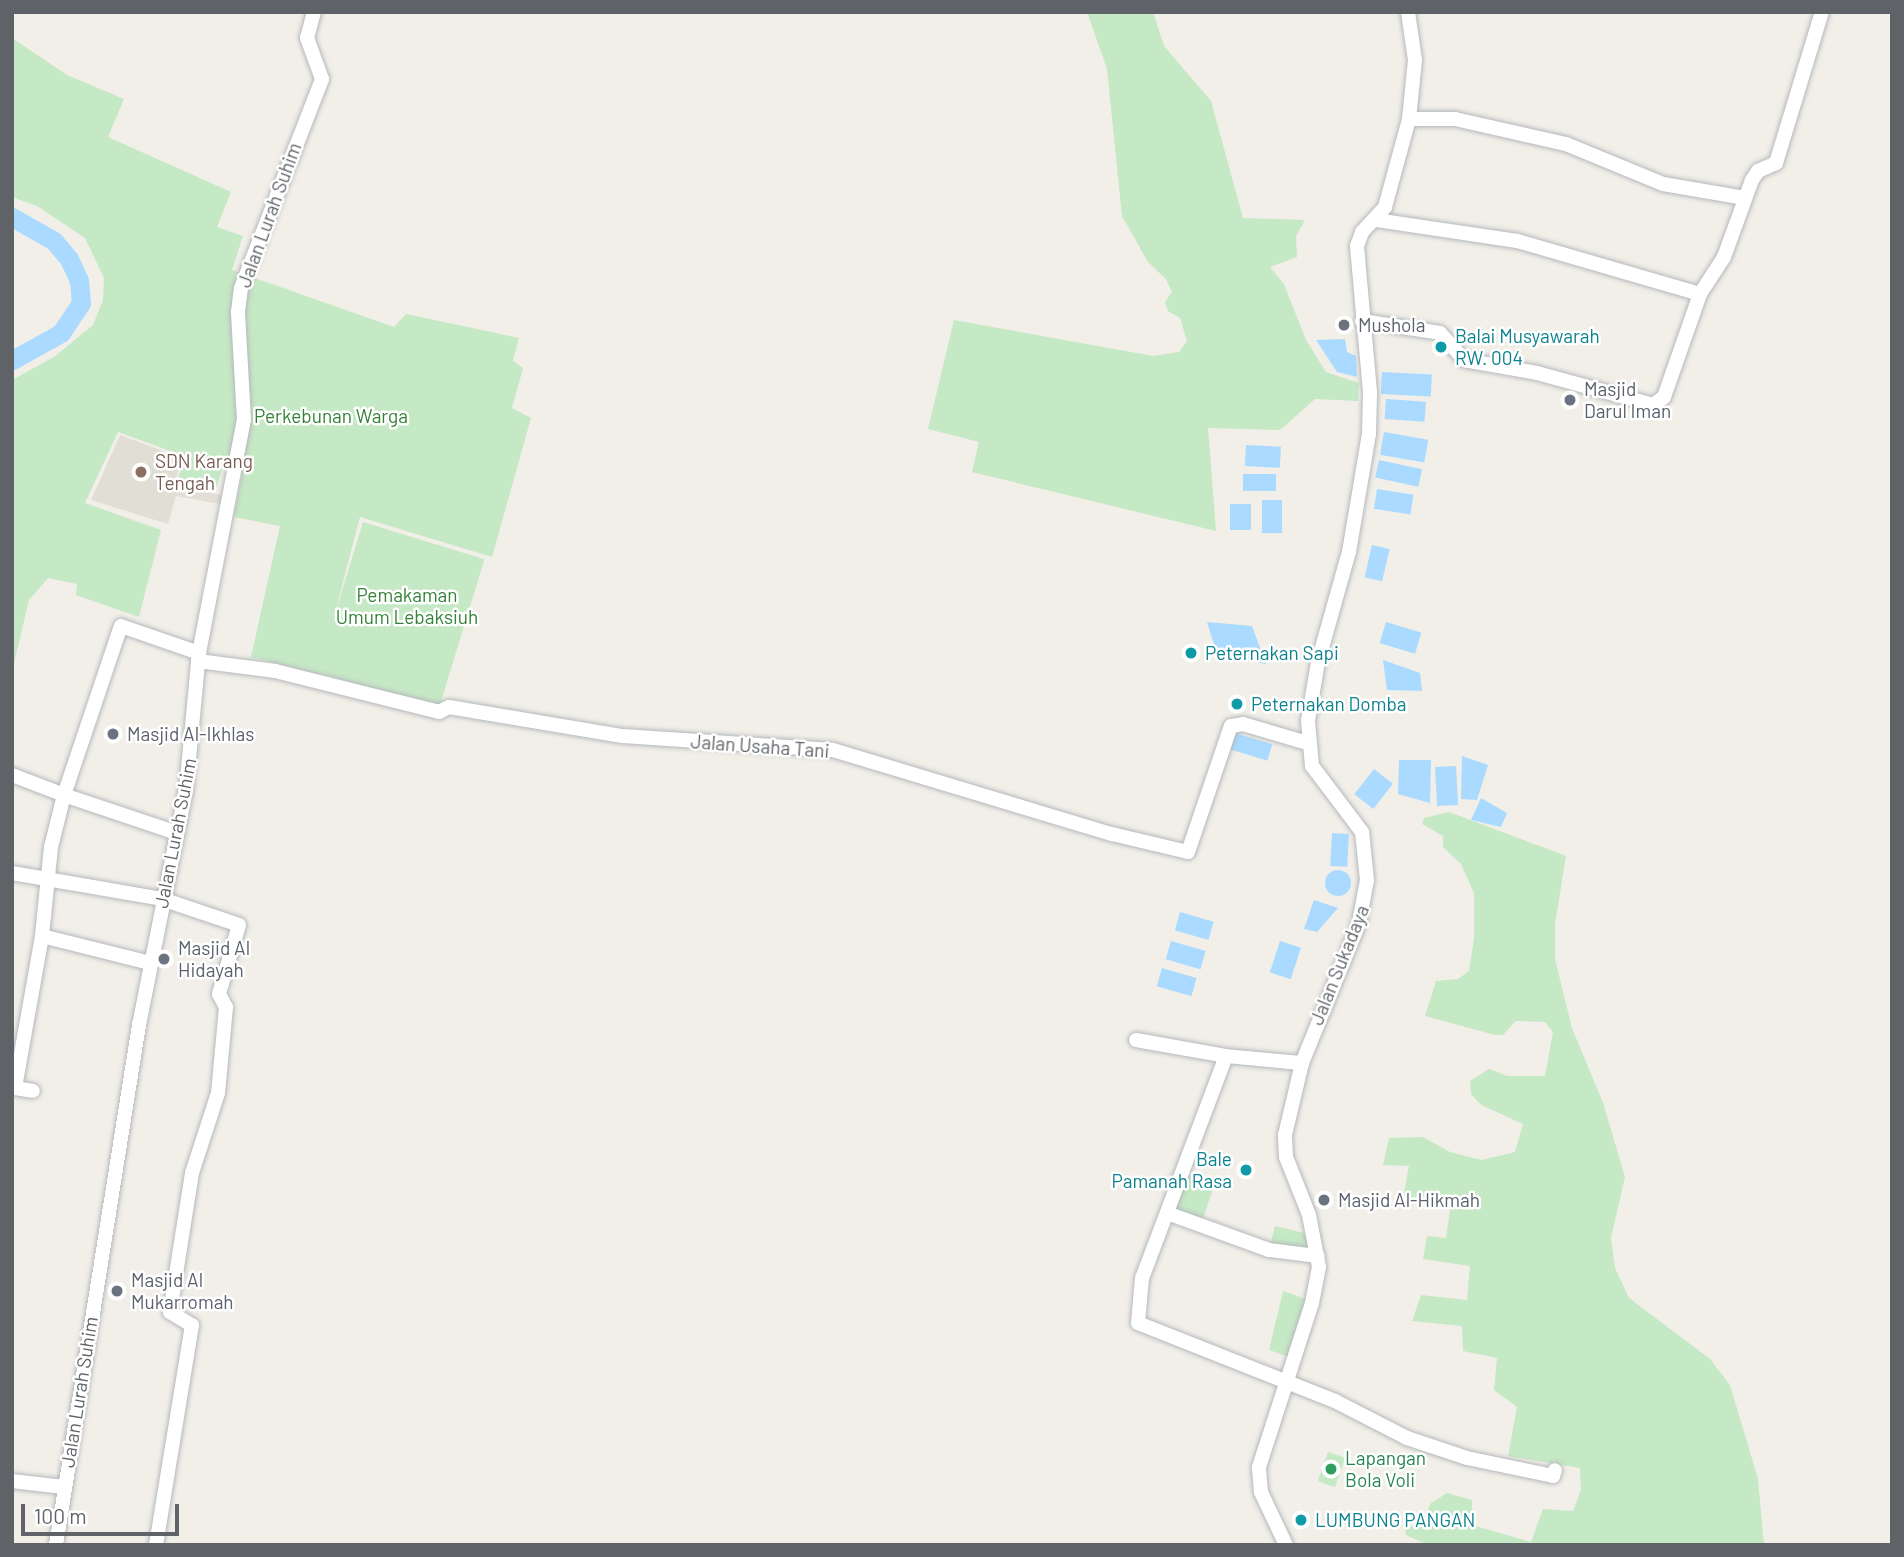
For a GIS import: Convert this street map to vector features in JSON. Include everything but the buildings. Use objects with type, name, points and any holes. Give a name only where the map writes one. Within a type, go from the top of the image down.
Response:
[{"type":"street","name":"Jalan Lurah Suhim","points":[[56,1545],[150,963],[189,772],[198,657],[244,420],[238,312],[241,288],[323,79],[307,38],[314,12]]},
{"type":"street","name":"Jalan Sukadaya","points":[[1286,1545],[1261,1492],[1258,1477],[1284,1380],[1314,1295],[1318,1256],[1306,1205],[1285,1149],[1302,1063],[1359,923],[1367,880],[1362,832],[1318,777],[1307,743],[1312,689],[1369,455],[1368,380],[1357,246],[1362,232],[1376,220],[1385,207],[1409,119],[1415,60],[1408,12]]},
{"type":"street","points":[[1362,321],[1440,332],[1464,360],[1537,373],[1653,405],[1664,397],[1700,294],[1724,257],[1745,198],[1758,171],[1776,163],[1822,12]]},
{"type":"street","points":[[1409,119],[1455,119],[1566,144],[1663,184],[1745,198]]},
{"type":"street","points":[[1376,220],[1517,241],[1700,294]]},
{"type":"street","name":"Jalan Usaha Tani","points":[[64,794],[121,626],[198,657],[275,671],[439,712],[449,707],[624,736],[833,750],[1034,812],[1186,852],[1231,726],[1243,724],[1307,743]]},
{"type":"street","points":[[12,775],[177,833]]},
{"type":"street","points":[[33,1091],[15,1088],[42,936],[47,878],[64,794]]},
{"type":"street","points":[[12,873],[162,898],[239,925],[219,995],[226,1007],[219,1093],[191,1178],[170,1312],[192,1325],[156,1545]]},
{"type":"street","points":[[42,936],[150,963]]},
{"type":"street","points":[[1136,1040],[1226,1056],[1302,1063]]},
{"type":"street","points":[[1226,1056],[1142,1278],[1138,1323],[1284,1380],[1430,1446],[1553,1476],[1555,1470]]},
{"type":"street","points":[[1167,1213],[1269,1250],[1318,1256]]},
{"type":"street","points":[[12,1481],[64,1488]]},
{"type":"shaded area","name":"SDN Karang Tengah","points":[[120,435],[182,458],[174,486],[222,495],[220,504],[176,496],[168,524],[91,500]]},
{"type":"green space","points":[[1087,12],[1153,12],[1164,46],[1211,101],[1243,218],[1305,220],[1296,236],[1297,257],[1270,267],[1284,284],[1306,340],[1326,372],[1359,383],[1358,401],[1315,399],[1280,430],[1208,428],[1216,531],[972,472],[979,442],[928,429],[954,320],[1153,356],[1179,352],[1187,341],[1180,318],[1168,311],[1165,302],[1172,292],[1166,279],[1148,262],[1122,216],[1107,69]]},
{"type":"green space","name":"Perkebunan Warga","points":[[12,38],[67,75],[124,99],[108,137],[231,192],[217,227],[243,236],[232,270],[394,327],[406,314],[519,338],[513,361],[523,368],[512,408],[531,418],[492,557],[360,517],[319,674],[251,657],[280,526],[234,517],[242,474],[223,468],[216,488],[178,480],[184,456],[118,432],[85,503],[161,530],[139,617],[76,595],[77,584],[48,578],[29,600],[12,672],[12,380],[54,357],[93,325],[103,300],[104,278],[85,238],[37,206],[12,197]]},
{"type":"green space","name":"Pemakaman Umum Lebaksiuh","points":[[363,522],[484,559],[439,709],[317,672]]},
{"type":"green space","points":[[1449,812],[1566,856],[1555,924],[1555,959],[1572,1028],[1603,1103],[1625,1177],[1611,1238],[1615,1268],[1629,1298],[1710,1359],[1730,1385],[1758,1479],[1764,1545],[1428,1545],[1406,1535],[1405,1530],[1424,1520],[1431,1503],[1447,1493],[1472,1500],[1472,1525],[1531,1542],[1543,1509],[1573,1511],[1581,1490],[1580,1468],[1508,1456],[1517,1407],[1494,1390],[1497,1358],[1463,1351],[1462,1326],[1412,1321],[1421,1295],[1467,1300],[1470,1266],[1423,1259],[1427,1236],[1446,1238],[1451,1203],[1403,1198],[1409,1166],[1383,1165],[1389,1138],[1423,1137],[1450,1152],[1482,1160],[1515,1152],[1523,1124],[1481,1105],[1471,1094],[1470,1081],[1489,1069],[1507,1076],[1545,1076],[1553,1032],[1545,1022],[1516,1021],[1503,1035],[1495,1035],[1425,1016],[1436,981],[1458,979],[1469,971],[1474,939],[1474,893],[1461,864],[1443,847],[1443,836],[1422,824],[1424,818]]},
{"type":"green space","points":[[1185,1175],[1214,1185],[1202,1222],[1172,1212]]},
{"type":"green space","points":[[1275,1226],[1312,1235],[1316,1254],[1269,1249]]},
{"type":"green space","points":[[1283,1291],[1308,1300],[1289,1357],[1269,1350]]},
{"type":"green space","name":"Lapangan Bola Voli","points":[[1328,1452],[1345,1458],[1335,1487],[1318,1481]]},
{"type":"water","points":[[1345,339],[1347,352],[1356,356],[1357,377],[1337,372],[1316,340]]},
{"type":"water","points":[[1382,372],[1432,375],[1431,397],[1381,394]]},
{"type":"water","points":[[1386,399],[1426,402],[1425,422],[1385,419]]},
{"type":"water","points":[[1384,432],[1428,440],[1424,462],[1380,455]]},
{"type":"water","points":[[1246,445],[1281,447],[1280,468],[1245,466]]},
{"type":"water","points":[[1379,460],[1422,469],[1418,487],[1375,478]]},
{"type":"water","points":[[1243,474],[1276,474],[1276,491],[1243,491]]},
{"type":"water","points":[[1377,489],[1414,495],[1410,515],[1374,509]]},
{"type":"water","points":[[1262,500],[1282,500],[1282,533],[1262,533]]},
{"type":"water","points":[[1230,504],[1251,504],[1251,530],[1230,530]]},
{"type":"water","points":[[1372,545],[1390,549],[1382,581],[1365,577]]},
{"type":"water","points":[[1207,622],[1252,626],[1266,664],[1217,654]]},
{"type":"water","points":[[1386,622],[1421,633],[1415,654],[1380,643]]},
{"type":"water","points":[[1383,660],[1420,673],[1422,691],[1387,690]]},
{"type":"water","points":[[1235,733],[1272,744],[1267,761],[1230,749]]},
{"type":"water","points":[[1462,756],[1488,765],[1477,800],[1461,799]]},
{"type":"water","points":[[1399,760],[1431,760],[1430,803],[1398,794]]},
{"type":"water","points":[[1456,766],[1458,805],[1437,806],[1435,767]]},
{"type":"water","points":[[1374,769],[1393,784],[1373,809],[1354,794]]},
{"type":"water","points":[[1481,798],[1507,813],[1501,827],[1471,820]]},
{"type":"water","points":[[1332,833],[1349,834],[1347,867],[1330,866]]},
{"type":"water","points":[[1338,870],[1347,874],[1351,883],[1347,892],[1338,896],[1329,892],[1325,883],[1329,874]]},
{"type":"water","points":[[1314,900],[1338,908],[1317,932],[1304,929]]},
{"type":"water","points":[[1180,912],[1214,922],[1208,940],[1175,930]]},
{"type":"water","points":[[1171,941],[1206,951],[1200,969],[1166,959]]},
{"type":"water","points":[[1280,941],[1301,948],[1291,979],[1270,972]]},
{"type":"water","points":[[1162,968],[1197,978],[1191,996],[1157,986]]},
{"type":"waterway","points":[[12,217],[54,241],[69,259],[79,280],[81,303],[61,333],[12,360]]},
{"type":"place","name":"Mushola","points":[[1344,325]]},
{"type":"place","name":"Balai Musyawarah RW. 004","points":[[1441,347]]},
{"type":"place","name":"Masjid Darul Iman","points":[[1570,400]]},
{"type":"place","name":"SDN Karang Tengah","points":[[141,472]]},
{"type":"place","name":"Peternakan Sapi","points":[[1191,653]]},
{"type":"place","name":"Peternakan Domba","points":[[1237,704]]},
{"type":"place","name":"Masjid Al-Ikhlas","points":[[113,734]]},
{"type":"place","name":"Masjid Al Hidayah","points":[[164,959]]},
{"type":"place","name":"Bale Pamanah Rasa","points":[[1246,1170]]},
{"type":"place","name":"Masjid Al-Hikmah","points":[[1324,1200]]},
{"type":"place","name":"Masjid Al Mukarromah","points":[[117,1291]]},
{"type":"place","name":"Lapangan Bola Voli","points":[[1331,1469]]},
{"type":"place","name":"LUMBUNG PANGAN","points":[[1301,1520]]}]
